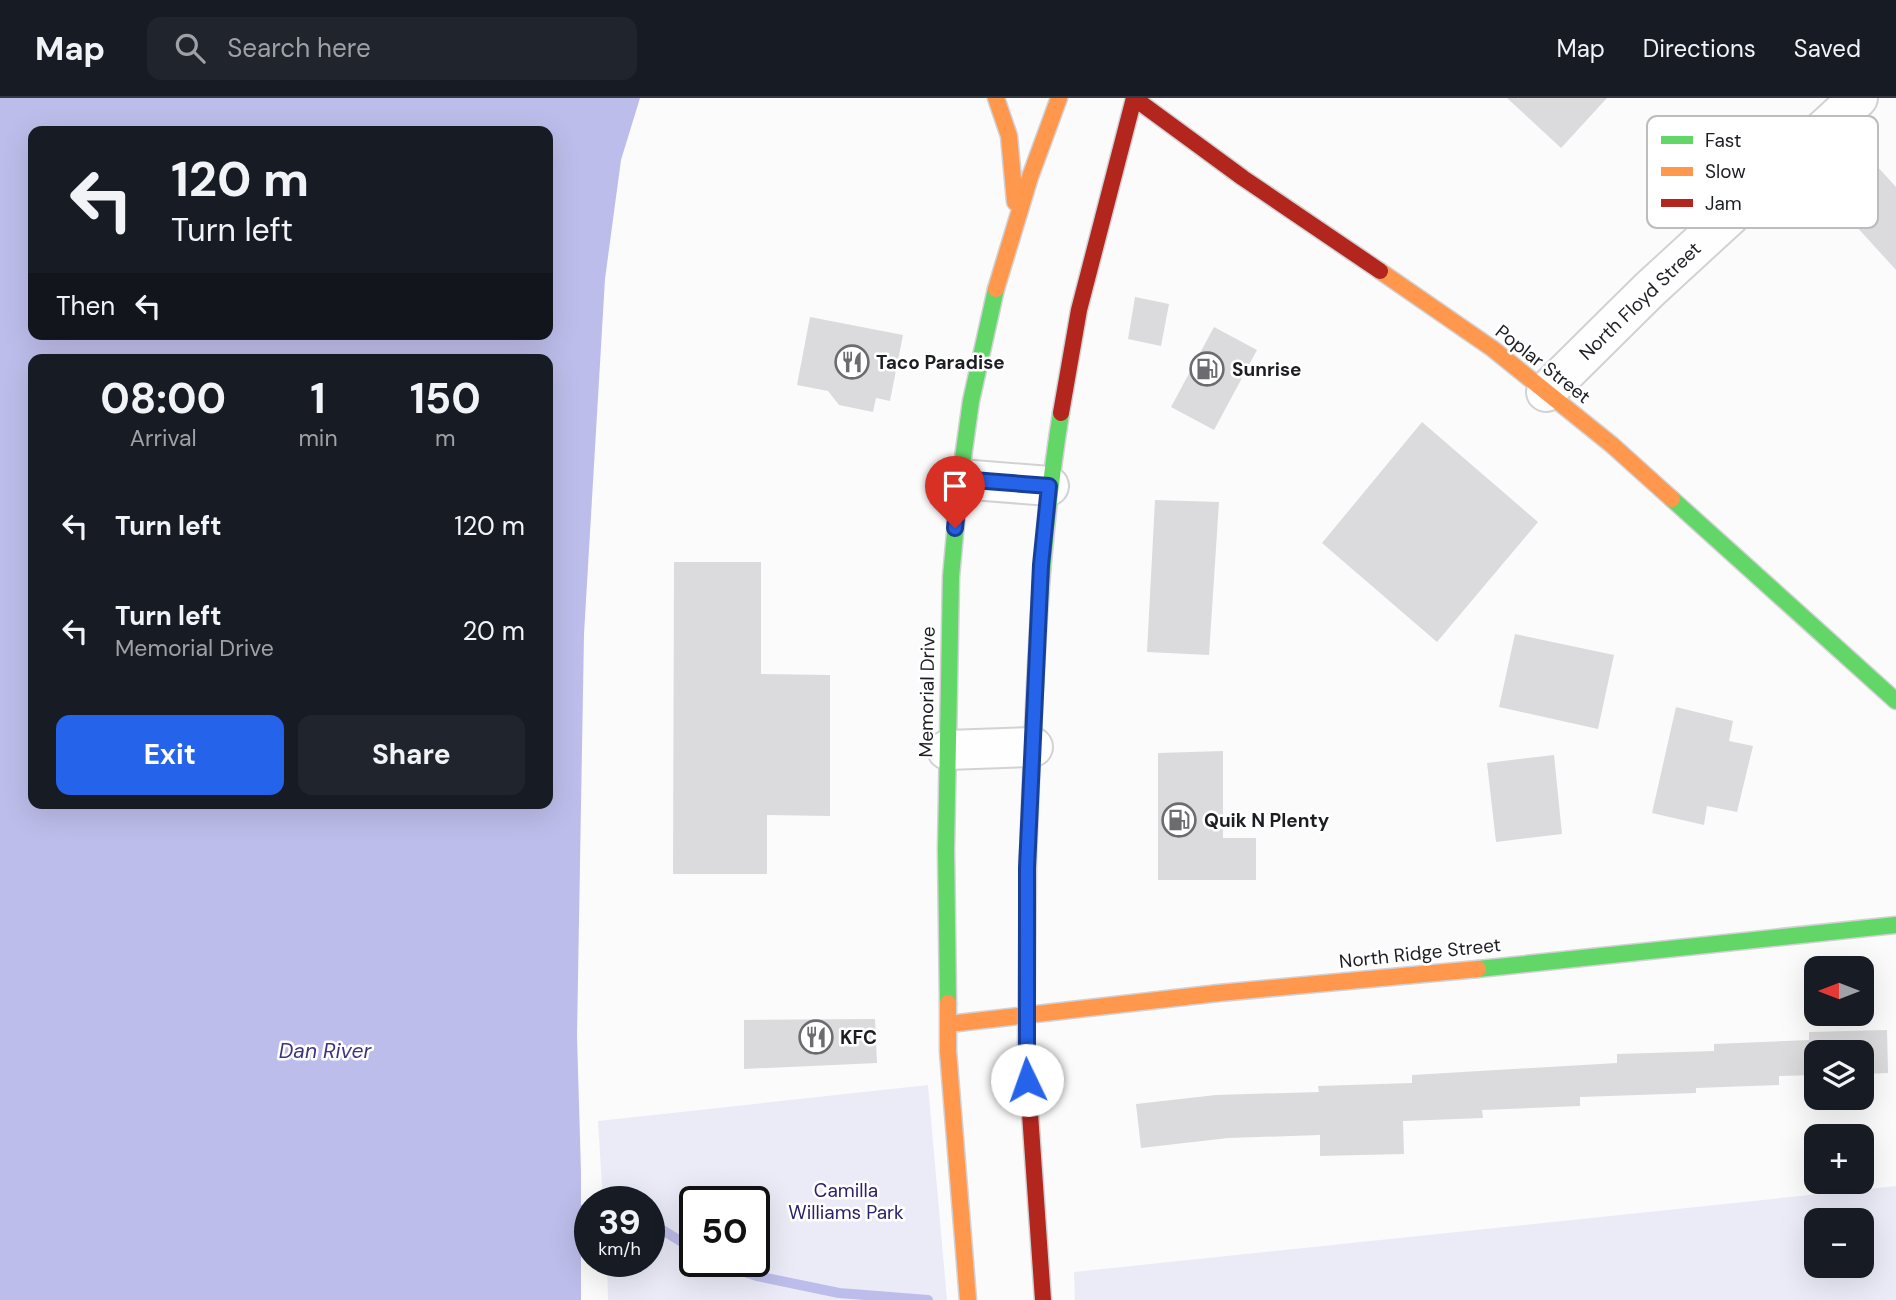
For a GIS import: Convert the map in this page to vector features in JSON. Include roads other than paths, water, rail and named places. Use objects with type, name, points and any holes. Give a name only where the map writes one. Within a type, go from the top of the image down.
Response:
[{"type":"main road","points":[[996,98],[1011,143],[1017,220]]},
{"type":"main road","name":"Memorial Drive","points":[[968,1300],[950,1086],[947,750],[951,577],[960,479],[971,401],[996,289],[1030,177],[1059,98]]},
{"type":"main road","points":[[1043,1300],[1026,1056],[1027,891],[1041,565],[1049,486],[1079,310],[1134,98]]},
{"type":"main road","name":"Poplar Street","points":[[1134,98],[1310,225],[1493,349],[1612,445],[1896,701]]},
{"type":"main road","name":"North Ridge Street","points":[[949,1024],[1896,925]]},
{"type":"street","name":"North Floyd Street","points":[[1838,116],[1858,98]]},
{"type":"street","name":"North Floyd Street","points":[[1546,392],[1649,290],[1716,228]]},
{"type":"street","points":[[960,479],[1049,486]]},
{"type":"street","points":[[947,750],[1033,747]]},
{"type":"water","name":"Dan River","points":[[0,98],[640,98],[621,160],[605,279],[584,634],[577,1036],[581,1186],[574,1186],[574,1277],[581,1277],[581,1300],[0,1300]]},
{"type":"waterway","points":[[665,1232],[679,1240]]},
{"type":"waterway","points":[[762,1277],[839,1293],[928,1300]]},
{"type":"place","name":"Taco Paradise","points":[[852,362]]},
{"type":"place","name":"Sunrise","points":[[1207,369]]},
{"type":"place","name":"Quik N Plenty","points":[[1179,820]]},
{"type":"place","name":"KFC","points":[[816,1037]]},
{"type":"park label","name":"Camilla Williams Park","points":[[846,1201]]}]
